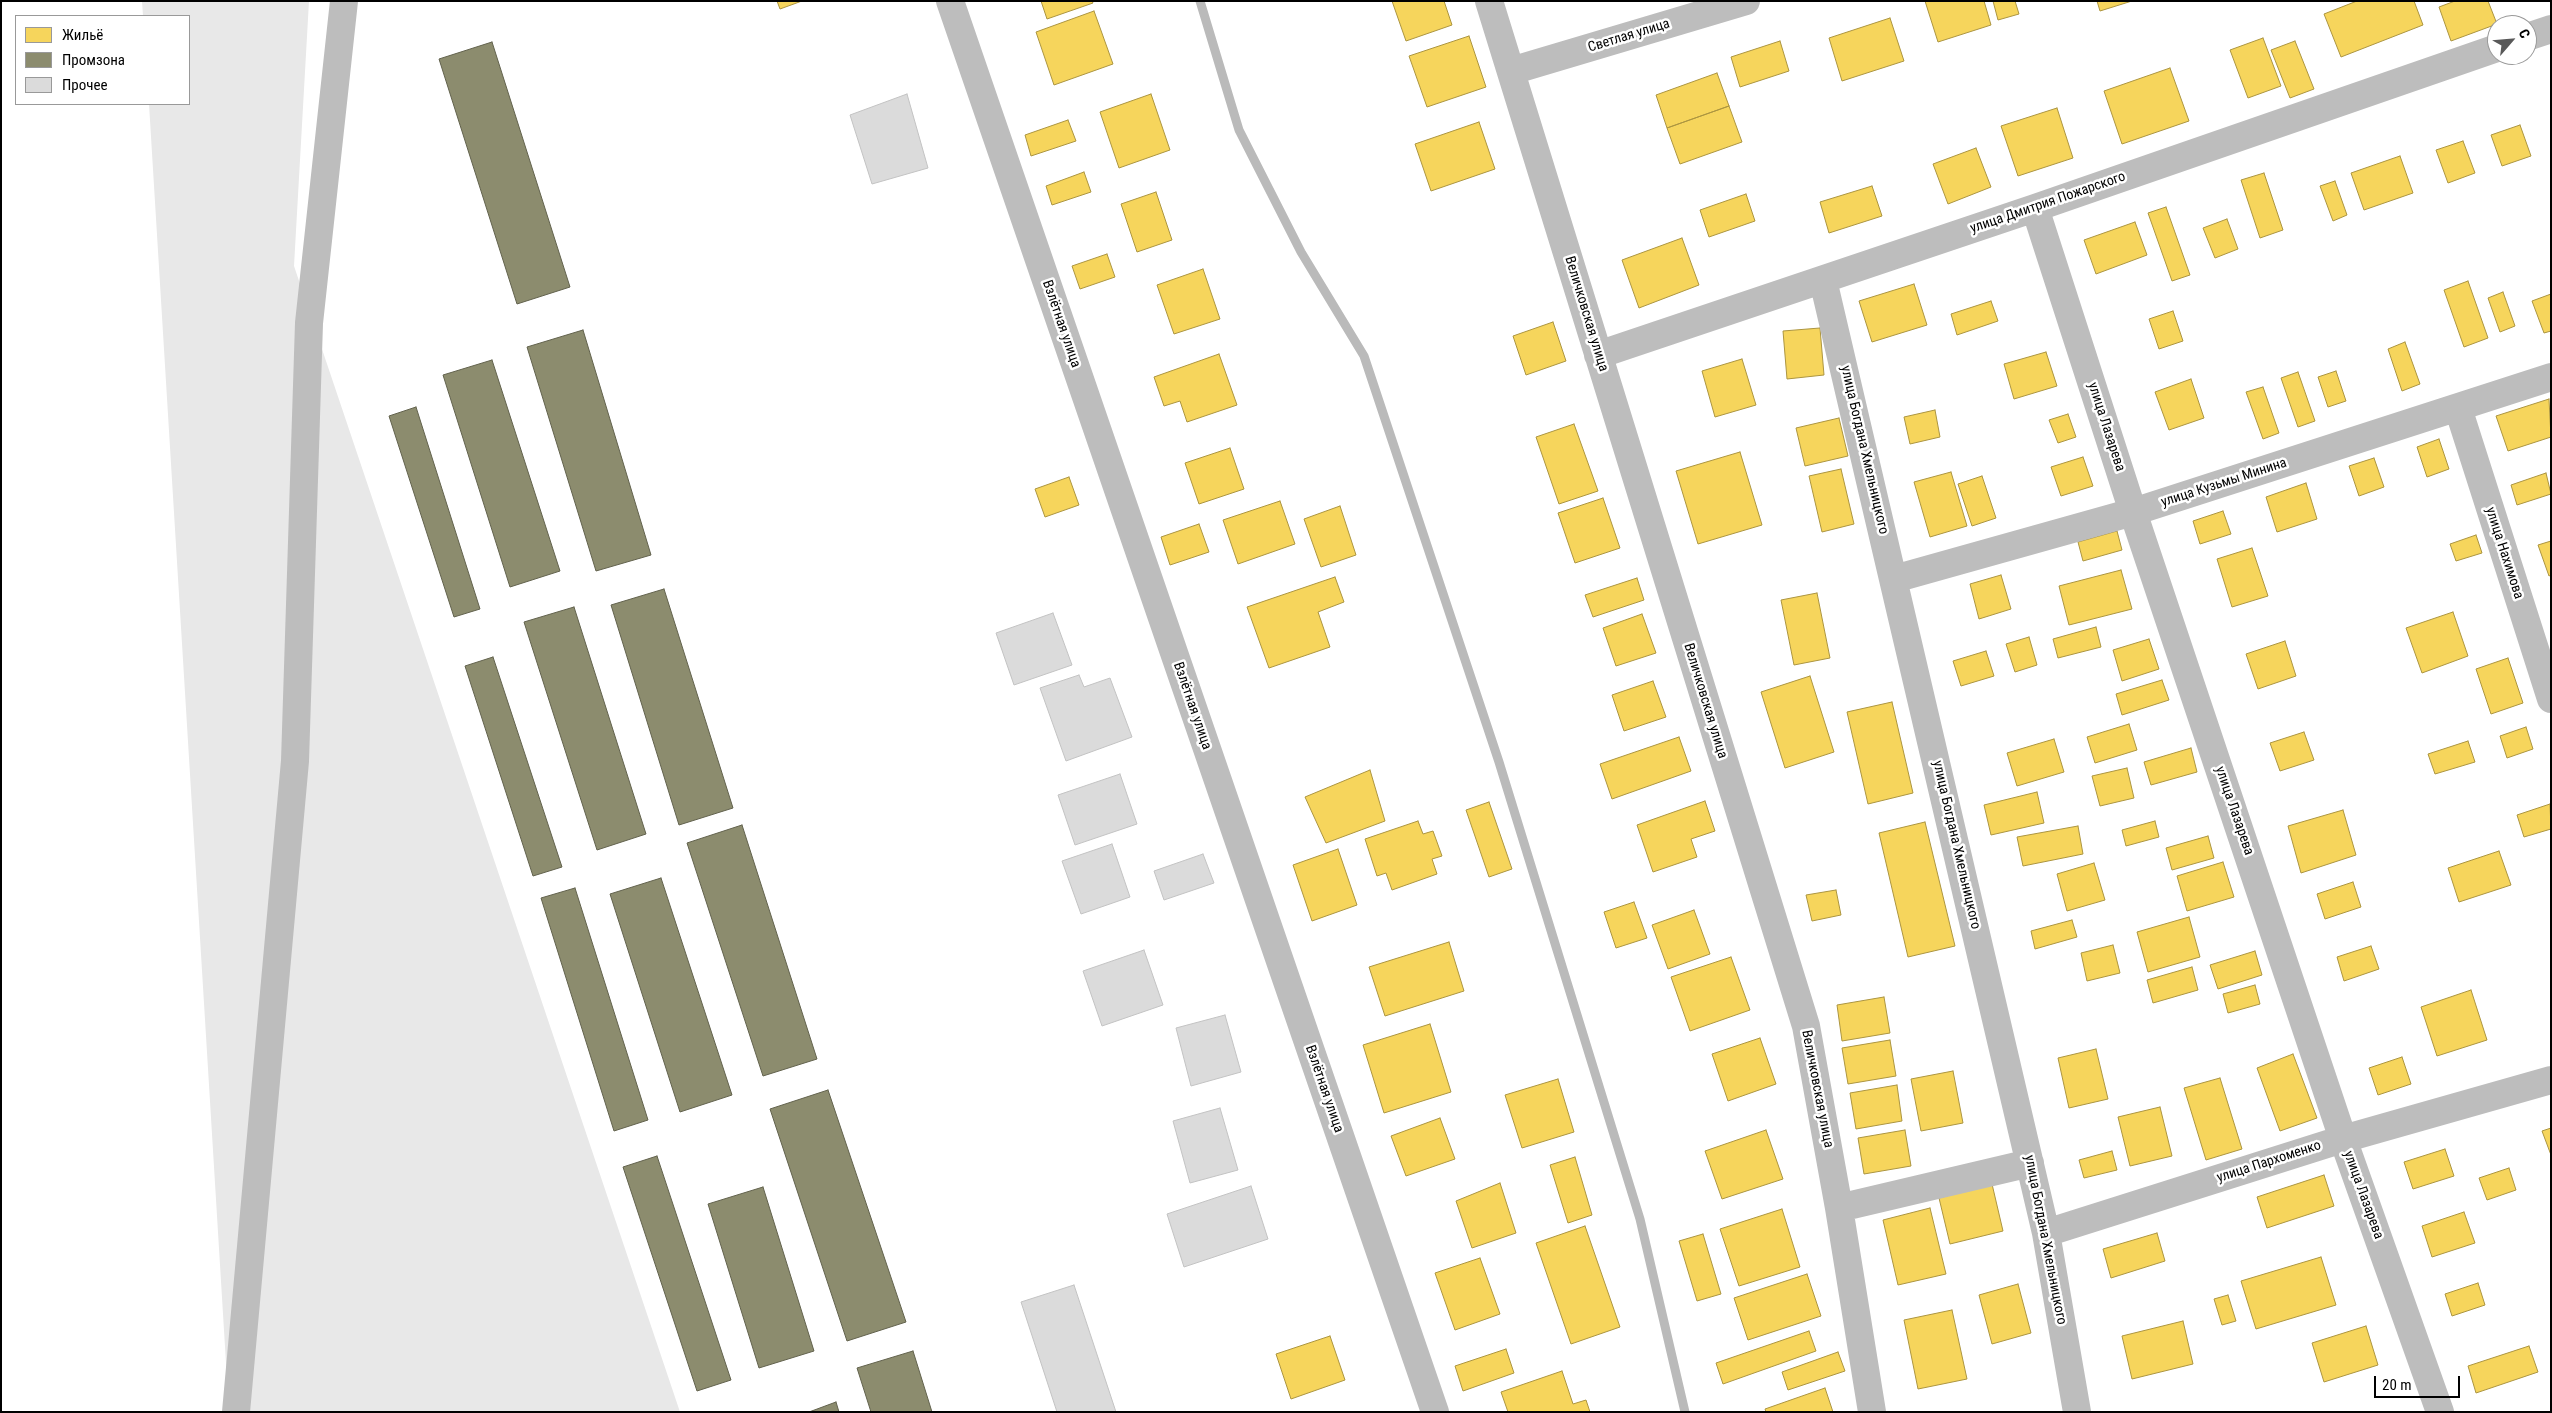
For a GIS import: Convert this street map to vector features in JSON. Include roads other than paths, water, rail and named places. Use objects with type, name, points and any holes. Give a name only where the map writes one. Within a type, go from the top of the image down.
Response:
[{"type":"street","points":[[236,1412],[295,761],[309,323],[344,1]]},
{"type":"street","name":"Взлётная улица","points":[[950,1],[1435,1412]]},
{"type":"street","name":"Величковская улица","points":[[1489,1],[1806,1026],[1839,1208],[1872,1412]]},
{"type":"street","name":"Светлая улица","points":[[1511,71],[1746,1]]},
{"type":"street","points":[[2537,34],[2551,29]]},
{"type":"street","name":"улица Дмитрия Пожарского","points":[[1598,355],[2035,208],[2487,51]]},
{"type":"street","name":"улица Лазарева","points":[[2035,208],[2133,512],[2343,1139],[2440,1412]]},
{"type":"street","name":"улица Богдана Хмельницкого","points":[[1823,280],[2046,1233],[2077,1412]]},
{"type":"street","name":"улица Кузьмы Минина","points":[[1894,579],[2133,512],[2551,377]]},
{"type":"street","name":"улица Нахимова","points":[[2458,408],[2551,699]]},
{"type":"street","name":"улица Пархоменко","points":[[2046,1233],[2343,1139],[2551,1080]]},
{"type":"street","points":[[1839,1208],[2030,1163]]},
{"type":"waterway","points":[[1200,1],[1239,130],[1301,252],[1364,356],[1499,762],[1640,1219],[1685,1412]]}]
